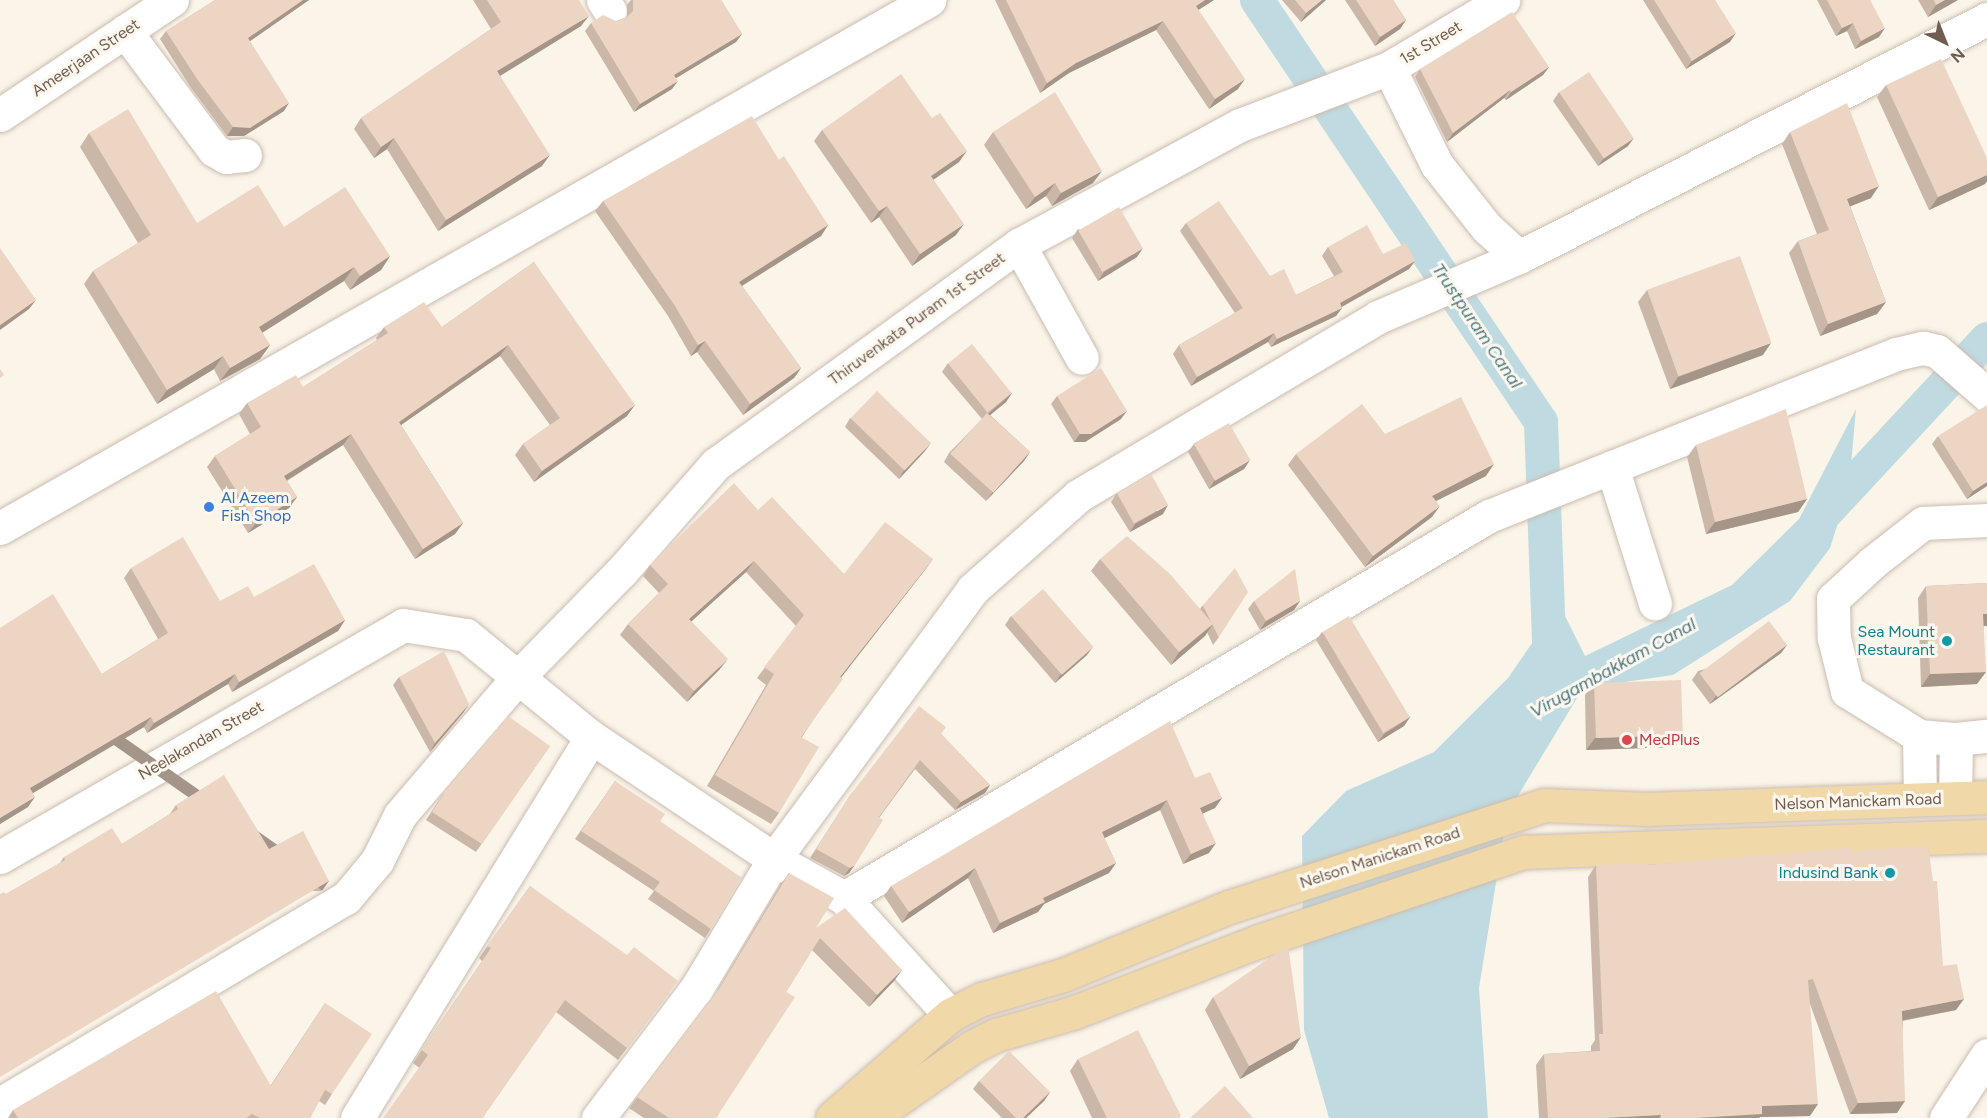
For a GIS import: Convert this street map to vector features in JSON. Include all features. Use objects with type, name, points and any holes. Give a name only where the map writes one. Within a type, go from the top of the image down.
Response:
[{"type":"main road","name":"Nelson Manickam Road","points":[[832,1118],[950,1015],[982,999],[1063,975],[1229,907],[1544,805],[1648,809],[1987,797]]},
{"type":"main road","points":[[871,1118],[972,1047],[996,1035],[1075,1012],[1259,941],[1524,852],[1987,836]]},
{"type":"street","name":"Ameerjaan Street","points":[[0,115],[172,0]]},
{"type":"street","points":[[0,528],[928,0]]},
{"type":"street","name":"1st Street","points":[[1389,68],[1503,0]]},
{"type":"street","points":[[598,1118],[696,989],[774,859],[973,589],[1077,496],[1378,317],[1519,257],[1987,19]]},
{"type":"street","points":[[126,31],[214,150],[226,158],[245,154]]},
{"type":"street","points":[[1389,68],[1437,165],[1487,228],[1519,257]]},
{"type":"street","name":"Thiruvenkata Puram 1st Street","points":[[0,1104],[346,898],[377,861],[400,815],[519,676],[621,572],[716,464],[1019,245],[1240,125],[1389,68]]},
{"type":"street","points":[[1019,245],[1082,358]]},
{"type":"street","points":[[844,898],[1489,516],[1896,354],[1923,348],[1937,351],[1978,386]]},
{"type":"street","points":[[1612,467],[1655,603]]},
{"type":"street","points":[[1955,798],[1972,738],[1918,736],[1847,691],[1834,638],[1833,599],[1872,563],[1923,523],[1987,520]]},
{"type":"street","name":"Neelakandan Street","points":[[0,857],[403,625],[466,635],[519,676]]},
{"type":"street","points":[[519,676],[591,737],[774,859],[844,898],[950,1015]]},
{"type":"street","points":[[1918,736],[1920,799]]},
{"type":"street","points":[[357,1118],[591,737]]},
{"type":"street","points":[[1946,1118],[1987,1055]]},
{"type":"water","points":[[1856,409],[1849,488],[1830,548],[1790,601],[1673,675],[1583,688],[1507,814],[1479,988],[1488,1118],[1329,1118],[1304,1030],[1302,836],[1346,791],[1434,752],[1508,678],[1559,604],[1585,656],[1732,585],[1799,519]]},
{"type":"building","points":[[215,0],[303,0],[248,38],[289,103],[250,128],[233,127],[197,79],[166,31]]},
{"type":"building","points":[[487,0],[579,0],[589,16],[497,71],[550,155],[446,220],[394,138],[381,147],[361,118],[501,22]]},
{"type":"building","points":[[633,0],[721,0],[742,34],[674,75],[678,81],[640,104],[591,23],[603,15],[616,21],[626,18],[633,11]]},
{"type":"building","points":[[1006,0],[1205,0],[1196,6],[1245,79],[1215,99],[1163,21],[1076,63],[1047,83]]},
{"type":"building","points":[[1295,0],[1322,0],[1306,13]]},
{"type":"building","points":[[1356,0],[1393,0],[1406,20],[1380,37]]},
{"type":"building","points":[[1654,0],[1715,0],[1736,33],[1692,61]]},
{"type":"building","points":[[1827,0],[1870,0],[1885,28],[1861,41],[1853,23],[1842,28]]},
{"type":"building","points":[[1934,0],[1945,0],[1936,5]]},
{"type":"building","points":[[1512,12],[1549,67],[1511,92],[1510,90],[1453,133],[1420,69]]},
{"type":"building","points":[[1941,59],[1987,158],[1987,175],[1938,197],[1886,85]]},
{"type":"building","points":[[1589,72],[1634,138],[1604,158],[1559,92]]},
{"type":"building","points":[[901,74],[932,118],[940,113],[967,151],[931,176],[964,224],[920,254],[887,206],[879,211],[822,130]]},
{"type":"building","points":[[1055,92],[1102,171],[1061,193],[1055,183],[1035,197],[993,132]]},
{"type":"building","points":[[1847,103],[1879,186],[1847,199],[1886,302],[1828,324],[1798,241],[1829,230],[1790,132]]},
{"type":"building","points":[[128,109],[197,223],[258,185],[284,227],[345,187],[390,256],[360,276],[354,267],[259,327],[270,345],[230,368],[223,356],[167,390],[93,271],[151,235],[89,133]]},
{"type":"building","points":[[752,116],[779,160],[784,156],[828,225],[739,282],[801,368],[750,404],[705,341],[698,345],[675,306],[603,201]]},
{"type":"building","points":[[1219,201],[1270,276],[1284,269],[1296,295],[1343,272],[1328,247],[1367,225],[1383,254],[1406,243],[1415,261],[1340,303],[1342,308],[1277,339],[1274,333],[1197,377],[1179,345],[1243,308],[1186,223]]},
{"type":"building","points":[[1119,207],[1143,249],[1102,272],[1078,231]]},
{"type":"building","points":[[0,248],[36,300],[0,325]]},
{"type":"building","points":[[1740,256],[1771,342],[1678,376],[1647,290]]},
{"type":"building","points":[[534,262],[635,405],[542,471],[523,444],[560,418],[508,345],[399,422],[463,523],[423,549],[351,434],[284,476],[297,497],[256,523],[215,456],[261,427],[247,403],[296,375],[303,387],[388,333],[384,327],[424,302],[442,327]]},
{"type":"building","points":[[972,344],[1012,393],[988,412],[948,364]]},
{"type":"building","points":[[1101,368],[1127,411],[1091,434],[1080,434],[1057,396]]},
{"type":"building","points":[[877,391],[931,443],[905,470],[851,418]]},
{"type":"building","points":[[1461,397],[1494,464],[1432,496],[1440,506],[1373,556],[1296,454],[1362,404],[1385,434]]},
{"type":"building","points":[[1987,405],[1987,482],[1973,491],[1938,436]]},
{"type":"building","points":[[1786,409],[1807,499],[1715,522],[1696,445]]},
{"type":"building","points":[[987,413],[1030,452],[993,493],[950,454]]},
{"type":"building","points":[[1229,423],[1250,460],[1215,481],[1193,444]]},
{"type":"building","points":[[1151,474],[1168,505],[1134,524],[1117,493]]},
{"type":"building","points":[[734,483],[758,510],[772,497],[844,574],[885,522],[933,559],[840,677],[843,679],[801,737],[819,747],[779,813],[715,775],[774,674],[764,667],[804,615],[754,561],[689,619],[728,659],[694,691],[628,624],[668,584],[650,565]]},
{"type":"building","points":[[1127,536],[1170,574],[1213,624],[1179,652],[1100,559]]},
{"type":"building","points":[[183,537],[220,601],[248,586],[254,597],[314,564],[345,620],[239,682],[235,674],[154,723],[151,717],[30,788],[35,797],[0,818],[0,628],[53,594],[102,674],[168,633],[131,568]]},
{"type":"building","points":[[1235,568],[1248,592],[1219,637],[1203,605]]},
{"type":"building","points":[[1295,569],[1300,601],[1266,621],[1254,601]]},
{"type":"building","name":"Sea Mount Restaurant","points":[[1987,583],[1987,614],[1983,614],[1986,672],[1930,674],[1926,586]]},
{"type":"building","points":[[1043,589],[1094,647],[1062,675],[1011,617]]},
{"type":"building","points":[[1349,616],[1410,717],[1383,733],[1322,632]]},
{"type":"building","points":[[1769,621],[1787,645],[1718,697],[1700,673]]},
{"type":"building","points":[[444,651],[469,704],[435,743],[399,677]]},
{"type":"building","points":[[1681,680],[1683,735],[1596,738],[1594,683]]},
{"type":"building","points":[[919,706],[946,727],[941,734],[990,785],[961,802],[920,760],[879,817],[883,820],[855,865],[850,868],[816,849],[851,794]]},
{"type":"building","points":[[508,716],[550,746],[482,844],[432,812],[449,786]]},
{"type":"building","points":[[1170,721],[1195,778],[1210,772],[1222,798],[1200,808],[1216,843],[1191,854],[1167,800],[1102,832],[1116,863],[1043,898],[1045,902],[1000,923],[975,868],[909,912],[891,886]]},
{"type":"building","points":[[224,775],[269,849],[303,831],[329,881],[0,1077],[0,894],[4,892],[6,894],[65,860],[64,857],[112,828],[122,844],[178,809],[176,805]]},
{"type":"building","points":[[615,781],[665,814],[660,821],[742,878],[711,929],[654,890],[660,882],[581,831]]},
{"type":"building","points":[[1928,846],[1933,881],[1937,881],[1943,966],[1957,964],[1964,999],[1902,1011],[1905,1101],[1858,1103],[1813,979],[1808,980],[1818,1104],[1762,1106],[1762,1114],[1696,1118],[1661,1118],[1661,1115],[1548,1118],[1544,1054],[1600,1051],[1599,1034],[1603,1034],[1596,865],[1647,863],[1647,865],[1834,849],[1851,848],[1851,851]]},
{"type":"building","points":[[789,873],[834,898],[816,928],[845,908],[902,970],[877,995],[820,938],[786,992],[795,997],[716,1118],[669,1118],[637,1097],[719,989]]},
{"type":"building","points":[[530,886],[627,955],[634,947],[678,981],[627,1048],[565,1000],[484,1118],[383,1118],[428,1055],[422,1050],[491,948],[487,946]]},
{"type":"building","points":[[1288,945],[1301,1037],[1249,1066],[1213,997]]},
{"type":"building","points":[[216,991],[271,1086],[325,1003],[372,1034],[332,1094],[325,1090],[310,1118],[260,1118],[252,1114],[246,1118],[18,1118],[13,1110]]},
{"type":"building","points":[[1138,1030],[1181,1116],[1178,1118],[1107,1118],[1078,1059]]},
{"type":"building","points":[[1009,1051],[1050,1092],[1023,1118],[1016,1118],[979,1081]]},
{"type":"building","points":[[1225,1086],[1253,1118],[1190,1118]]},
{"type":"waterway","name":"Trustpuram Canal","points":[[1257,0],[1541,422],[1550,666]]},
{"type":"waterway","name":"Virugambakkam Canal","points":[[1817,522],[1987,339]]},
{"type":"place","name":"Al Azeem Fish Shop","points":[[209,507]]},
{"type":"place","name":"Sea Mount Restaurant","points":[[1947,641]]},
{"type":"place","name":"MedPlus","points":[[1627,740]]},
{"type":"place","name":"Indusind Bank","points":[[1890,873]]}]
